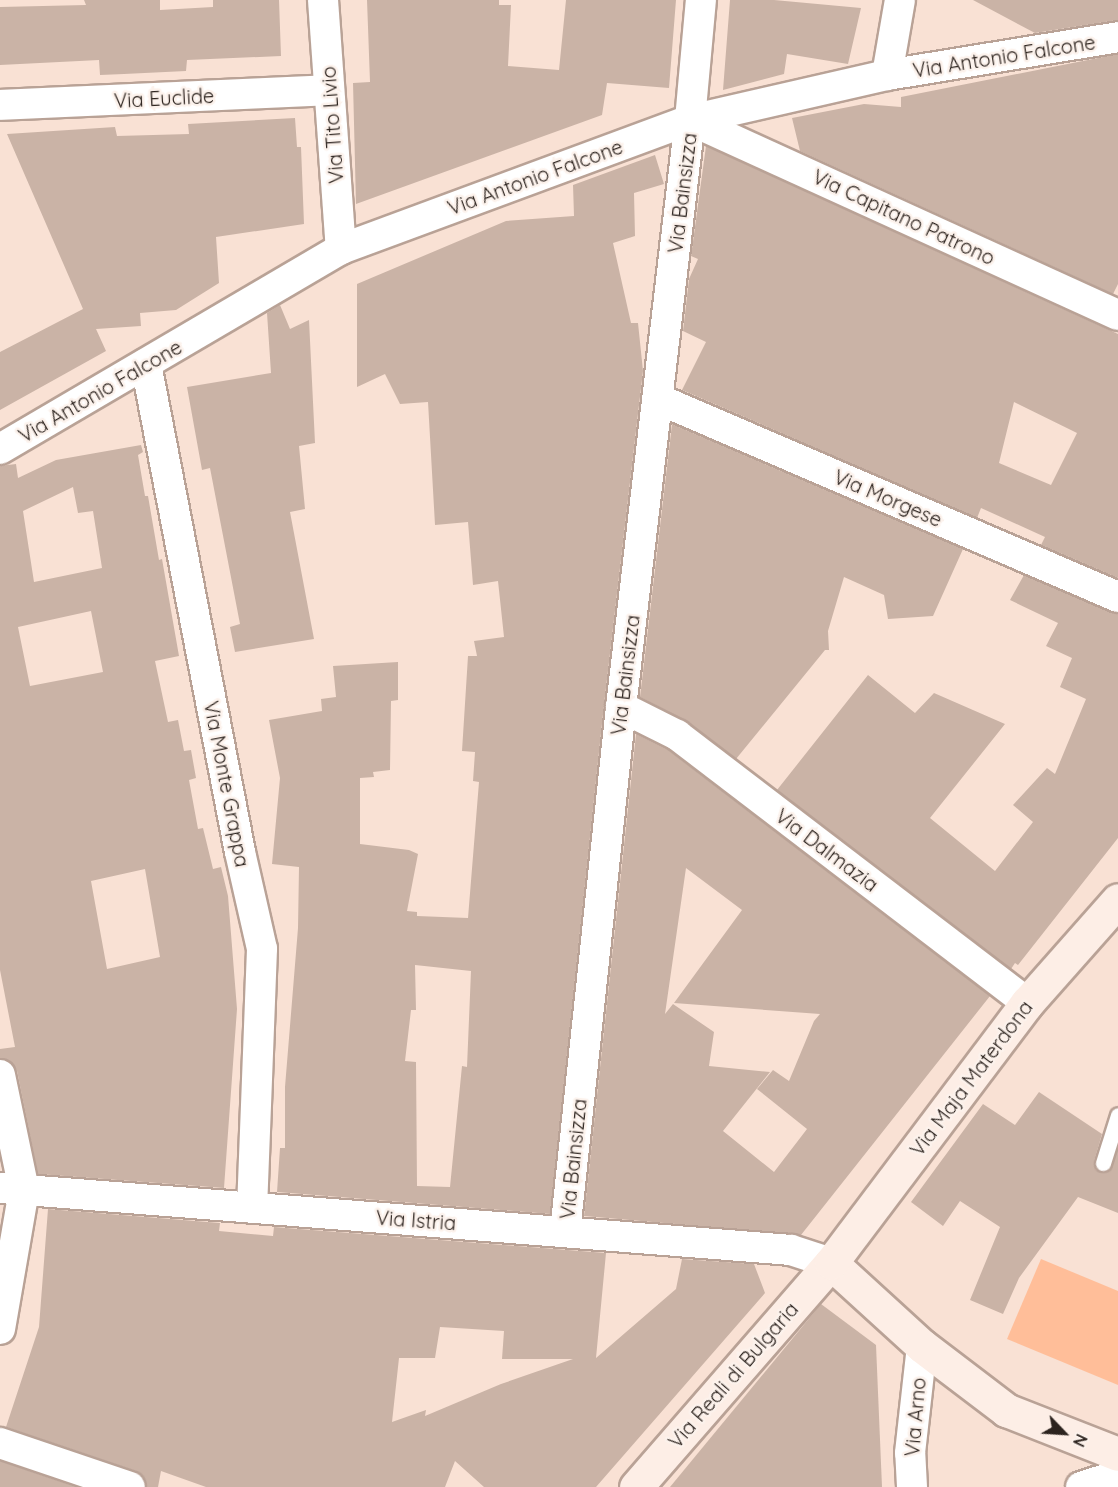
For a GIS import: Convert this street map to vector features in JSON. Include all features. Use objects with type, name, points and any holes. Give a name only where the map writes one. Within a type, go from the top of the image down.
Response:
[{"type":"main road","name":"Via Maja Materdona","points":[[831,1263],[1028,1003],[1118,900]]},
{"type":"main road","points":[[831,1263],[922,1346],[1006,1410],[1118,1454]]},
{"type":"main road","name":"Via Reali di Bulgaria","points":[[636,1487],[831,1263]]},
{"type":"street","name":"Via Tito Livio","points":[[323,0],[341,249]]},
{"type":"street","name":"Via Bainsizza","points":[[565,1232],[621,707],[690,120],[701,0]]},
{"type":"street","points":[[887,75],[900,0]]},
{"type":"street","name":"Via Antonio Falcone","points":[[0,449],[341,249],[690,120],[887,75],[1118,38]]},
{"type":"street","name":"Via Euclide","points":[[0,105],[328,90]]},
{"type":"street","name":"Via Capitano Patrono","points":[[690,120],[1118,315]]},
{"type":"street","name":"Via Monte Grappa","points":[[146,364],[240,852],[262,949],[252,1208]]},
{"type":"street","name":"Via Morgese","points":[[658,399],[1118,597]]},
{"type":"street","name":"Via Dalmazia","points":[[621,707],[677,735],[1028,1003]]},
{"type":"street","points":[[0,1075],[12,1189],[0,1329]]},
{"type":"street","name":"Via Istria","points":[[12,1189],[791,1250],[831,1263]]},
{"type":"street","name":"Via Arno","points":[[912,1487],[910,1453],[922,1346]]},
{"type":"street","points":[[0,1443],[130,1487]]},
{"type":"street","points":[[1081,1487],[1118,1475]]},
{"type":"lane","points":[[1103,1163],[1118,1115]]},
{"type":"shaded area","points":[[1041,1259],[1118,1291],[1118,1385],[1007,1339]]},
{"type":"building","points":[[84,0],[160,0],[160,10],[213,7],[213,0],[279,0],[281,56],[187,60],[186,71],[100,75],[99,60],[0,65],[0,7],[86,5]]},
{"type":"building","points":[[367,0],[499,0],[499,5],[511,5],[508,66],[559,70],[566,0],[676,0],[669,88],[607,83],[602,115],[356,204],[353,83],[370,82]]},
{"type":"building","points":[[730,0],[774,0],[861,8],[848,64],[787,54],[784,74],[723,90]]},
{"type":"building","points":[[973,0],[1118,0],[1118,20],[1035,33]]},
{"type":"building","points":[[1118,54],[1118,284],[1113,294],[800,151],[792,118],[864,104],[901,107],[901,97]]},
{"type":"building","points":[[295,118],[297,147],[301,147],[304,224],[216,237],[219,283],[176,310],[140,313],[141,326],[96,329],[106,351],[0,410],[0,352],[83,309],[7,134],[115,127],[117,136],[189,134],[188,124]]},
{"type":"building","points":[[706,146],[1118,334],[1118,578],[1041,545],[1045,537],[981,508],[977,518],[682,390],[706,342],[683,331],[689,279],[698,259],[691,256]],"holes":[[[1014,402],[1077,433],[1051,485],[999,463]]]},
{"type":"building","points":[[655,155],[664,184],[634,193],[635,236],[613,243],[631,323],[638,323],[643,371],[604,705],[550,1214],[277,1192],[280,1148],[285,1148],[285,1087],[298,928],[299,867],[272,864],[280,778],[269,720],[322,711],[321,699],[336,697],[333,666],[398,662],[398,700],[391,701],[390,770],[373,772],[374,777],[360,778],[360,844],[409,850],[418,854],[407,911],[417,912],[417,916],[468,918],[479,782],[473,781],[475,752],[462,751],[468,656],[477,656],[474,641],[504,637],[498,581],[473,585],[468,522],[435,525],[428,402],[400,404],[385,374],[357,387],[357,284],[506,221],[574,216],[573,185]],"holes":[[[415,965],[471,971],[467,1067],[462,1066],[450,1187],[417,1186],[416,1062],[405,1061],[411,1010],[416,1010]]]},
{"type":"building","points":[[280,305],[290,329],[309,320],[315,443],[299,446],[305,509],[290,512],[314,639],[235,652],[230,627],[240,624],[210,468],[202,470],[187,387],[271,373],[267,313]]},
{"type":"building","points":[[672,424],[963,549],[933,616],[888,619],[884,595],[844,577],[828,631],[829,650],[825,650],[736,759],[687,721],[640,697]]},
{"type":"building","points":[[141,445],[143,452],[138,455],[145,496],[148,496],[159,560],[162,559],[179,656],[155,661],[168,722],[178,720],[184,751],[191,750],[196,778],[189,780],[198,829],[203,828],[213,869],[221,867],[228,896],[237,1009],[224,1188],[38,1174],[17,1071],[12,1063],[0,1058],[0,1049],[15,1047],[0,970],[0,466],[16,464],[18,478],[56,460]],"holes":[[[73,487],[78,513],[93,511],[102,568],[34,582],[23,511]],[[91,611],[103,672],[30,686],[18,627]],[[145,869],[160,957],[107,969],[91,881]]]},
{"type":"building","points":[[1024,575],[1118,614],[1118,838],[1018,965],[1015,963],[1011,969],[777,790],[868,675],[915,713],[934,693],[1005,724],[930,818],[995,871],[1033,822],[1013,805],[1047,768],[1055,774],[1086,699],[1060,687],[1072,658],[1046,646],[1058,623],[1010,600]]},
{"type":"building","points":[[636,734],[668,750],[990,996],[801,1235],[584,1216]],"holes":[[[686,868],[742,910],[674,1003],[820,1014],[814,1021],[789,1081],[773,1070],[757,1089],[807,1129],[774,1172],[723,1131],[770,1072],[709,1066],[714,1032],[673,1004],[665,1014]]]},
{"type":"building","points":[[1039,1092],[1102,1134],[1094,1161],[1096,1170],[1105,1173],[1110,1170],[1118,1148],[1118,1213],[1078,1197],[1019,1278],[1003,1314],[970,1300],[1000,1227],[960,1201],[943,1226],[911,1202],[983,1104],[1015,1125]]},
{"type":"building","points":[[48,1209],[220,1223],[219,1231],[273,1236],[274,1227],[606,1253],[596,1358],[676,1289],[682,1259],[754,1264],[765,1293],[596,1487],[484,1487],[455,1461],[445,1487],[206,1487],[161,1471],[158,1487],[147,1487],[143,1476],[136,1471],[6,1427],[39,1327]],"holes":[[[440,1327],[504,1331],[502,1359],[573,1359],[501,1384],[425,1416],[426,1410],[392,1422],[399,1358],[435,1358]]]},
{"type":"building","points":[[821,1304],[876,1345],[882,1487],[670,1487]]},
{"type":"building","points":[[0,1461],[76,1487],[0,1487]]}]
